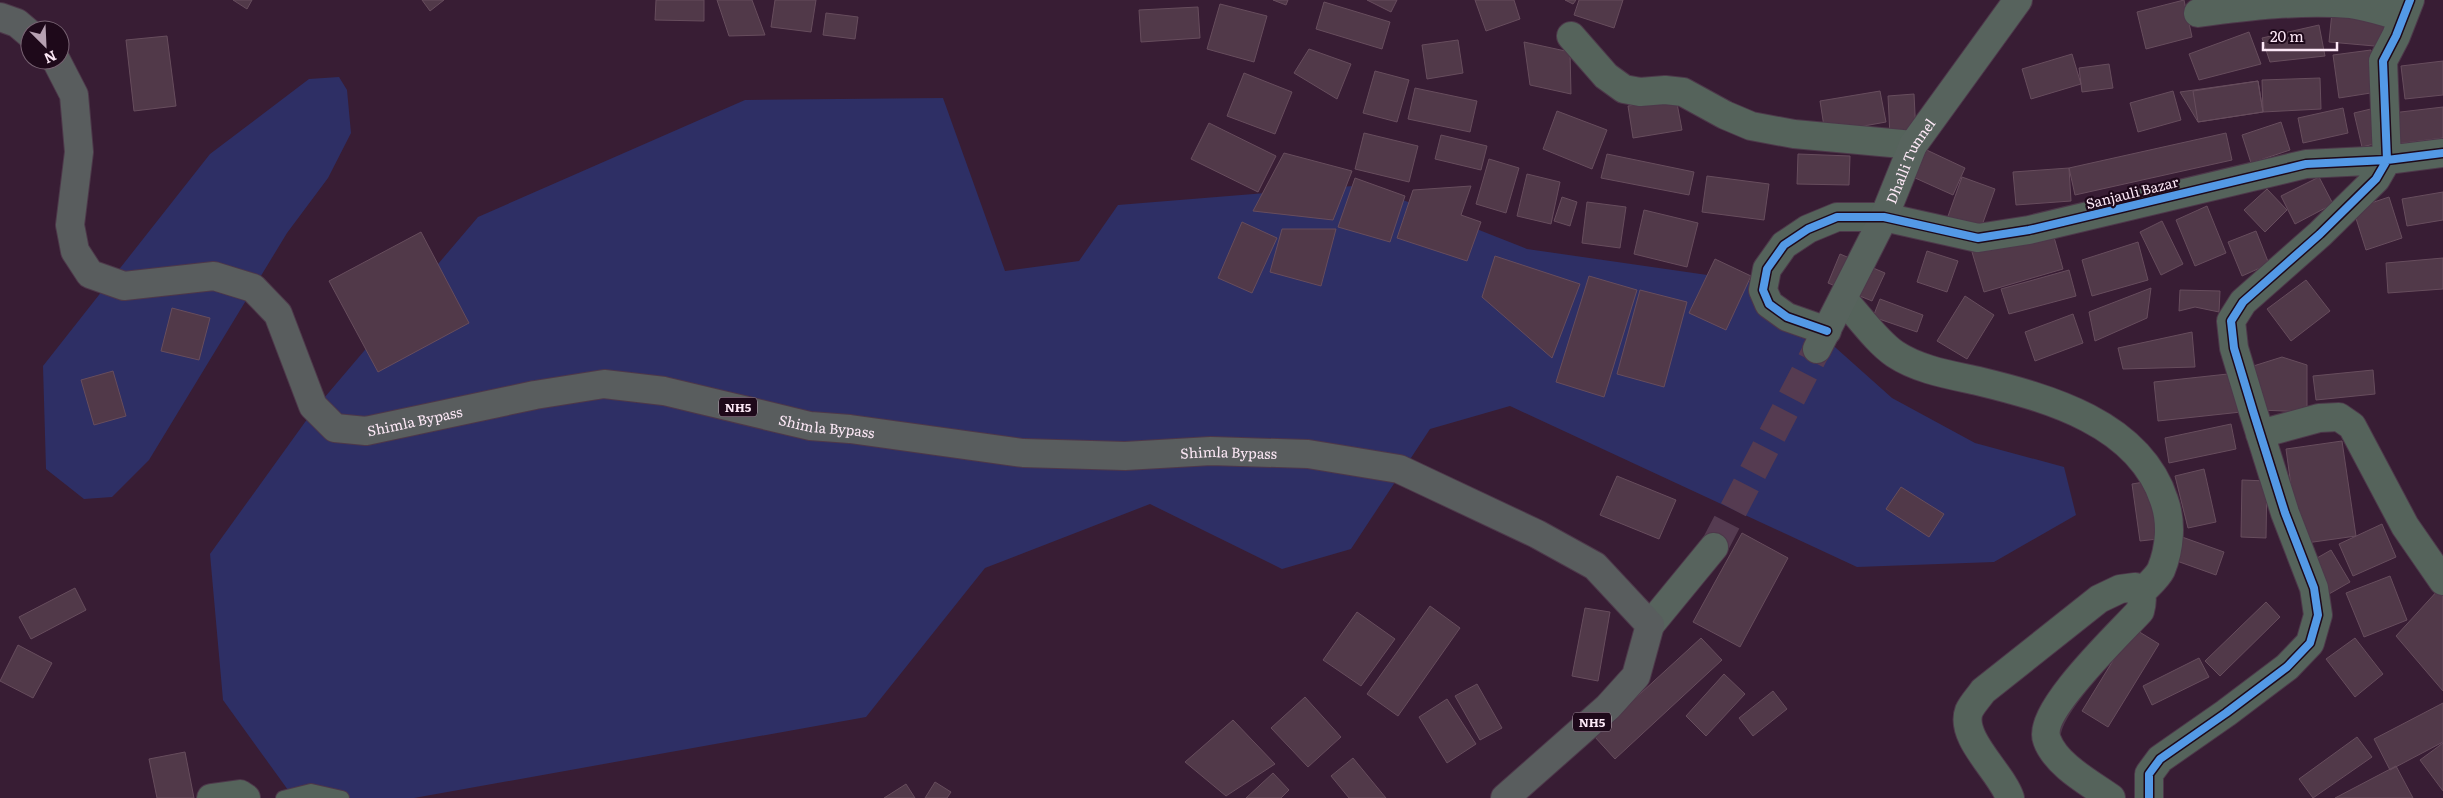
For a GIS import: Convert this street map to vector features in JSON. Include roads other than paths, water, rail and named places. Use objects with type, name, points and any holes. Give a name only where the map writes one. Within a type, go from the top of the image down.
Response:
[{"type":"highway","points":[[0,17],[20,26]]},
{"type":"highway","name":"Shimla Bypass","points":[[61,70],[74,95],[79,152],[70,225],[76,251],[90,274],[124,286],[214,276],[253,288],[278,314],[313,406],[336,428],[366,431],[535,395],[604,384],[664,391],[810,426],[850,428],[1023,453],[1125,456],[1210,451],[1308,454],[1399,468],[1537,534],[1595,566],[1650,626]]},
{"type":"highway","name":"NH5","points":[[1505,798],[1608,707],[1636,676],[1650,626]]},
{"type":"main road","name":"Dhalli Tunnel","points":[[1822,340],[1884,217],[1913,145],[2014,6]]},
{"type":"main road","points":[[1650,626],[1714,547]]},
{"type":"street","points":[[2150,797],[2149,774],[2160,758],[2226,713],[2287,667],[2310,643],[2318,616],[2314,588],[2285,513],[2260,434],[2234,348],[2231,321],[2242,302],[2320,234],[2376,179],[2387,160],[2384,61],[2406,9],[2315,1],[2265,4],[2198,13]]},
{"type":"street","points":[[1571,36],[1606,76],[1624,89],[1640,92],[1664,90],[1683,92],[1725,115],[1751,126],[1794,134],[1913,145]]},
{"type":"street","name":"Sanjauli Bazar","points":[[1822,340],[1769,304],[1763,290],[1767,268],[1784,245],[1808,229],[1837,217],[1884,217],[1978,238],[2029,230],[2306,164],[2387,160],[2443,153]]},
{"type":"street","points":[[1843,299],[1895,354],[1932,370],[1999,386],[2071,409],[2117,435],[2140,456],[2158,481],[2169,513],[2167,548],[2160,572],[2141,593]]},
{"type":"street","points":[[2260,434],[2319,418],[2339,417],[2352,426],[2405,526],[2443,581]]},
{"type":"street","points":[[2010,798],[1996,771],[1975,743],[1969,727],[1969,711],[1983,691],[2099,599],[2120,589],[2134,587],[2141,593],[2143,602],[2140,611],[2074,682],[2052,712],[2046,725],[2046,739],[2053,753],[2111,798]]},
{"type":"street","points":[[211,798],[240,794],[246,798]]},
{"type":"lane","points":[[283,798],[311,791],[342,798]]},
{"type":"tunnel","points":[[1714,547],[1817,349]]}]
